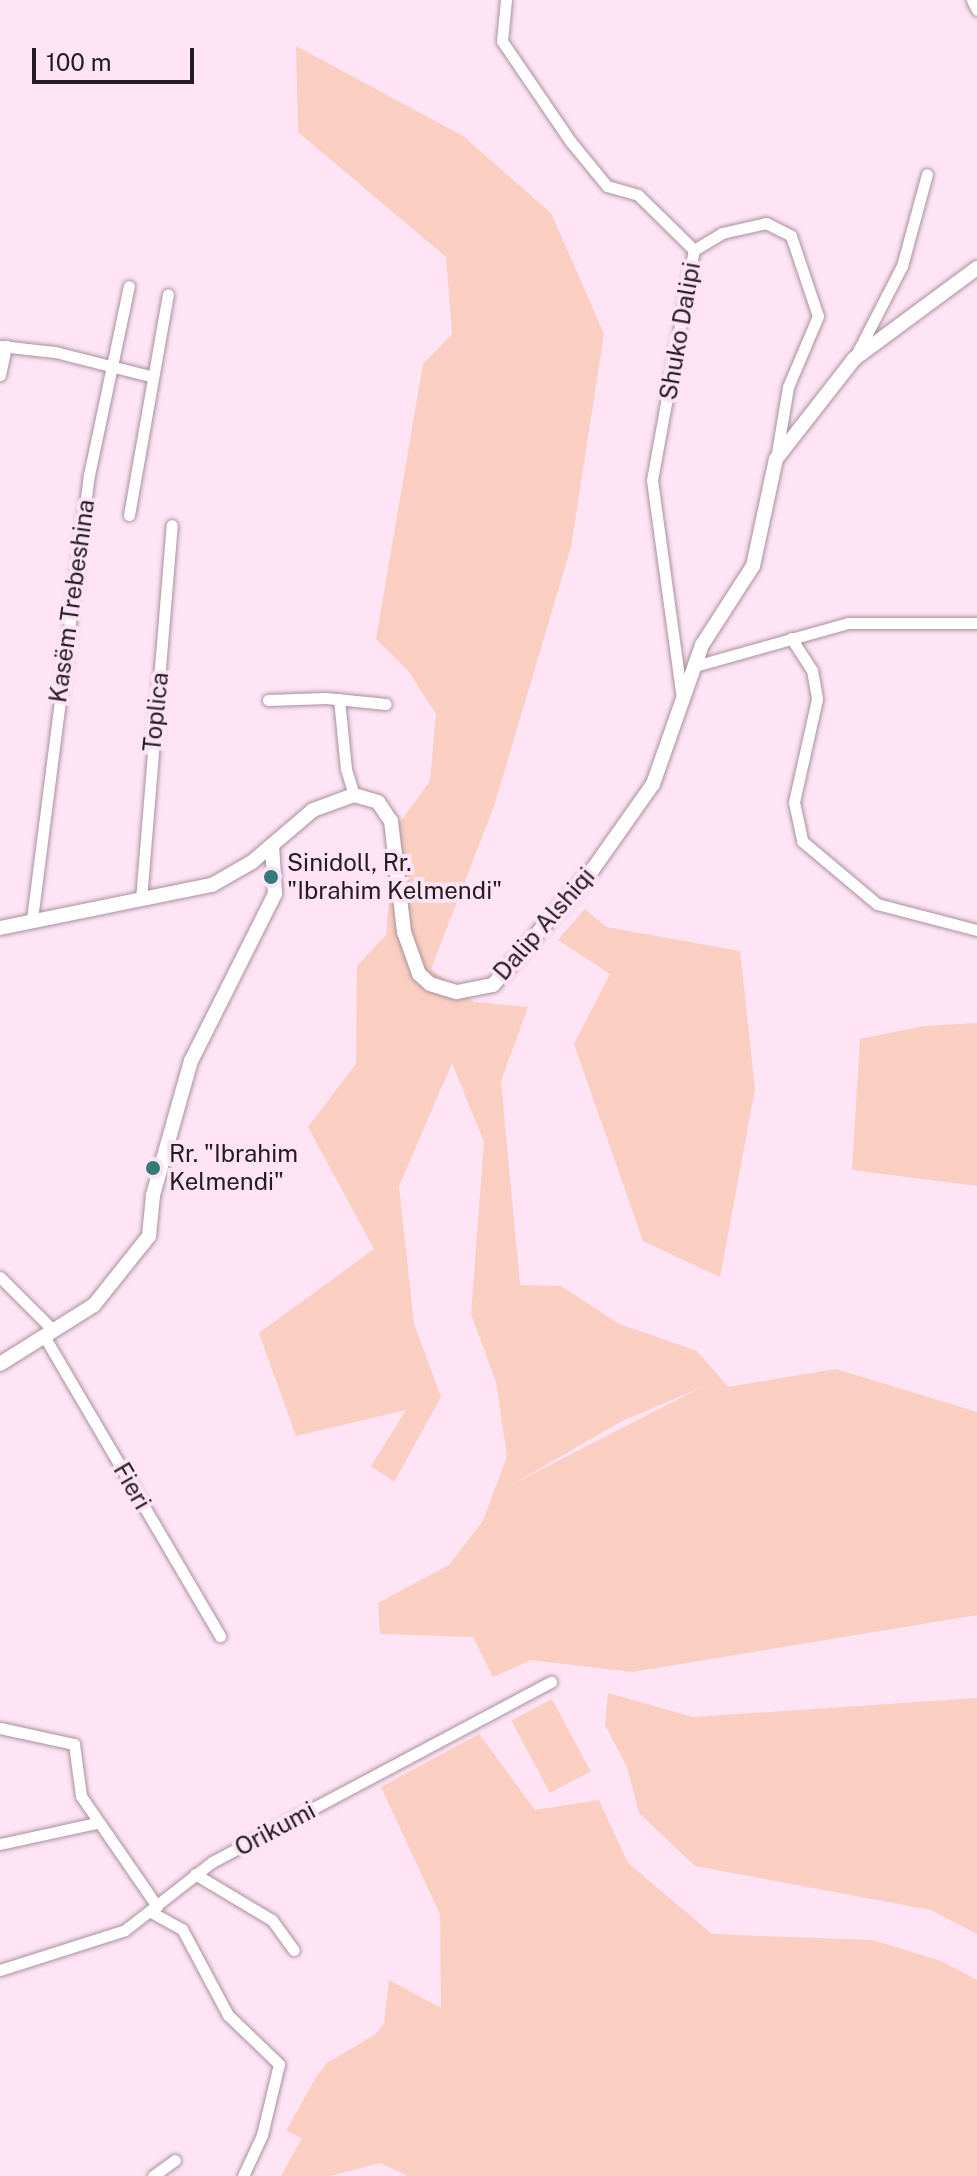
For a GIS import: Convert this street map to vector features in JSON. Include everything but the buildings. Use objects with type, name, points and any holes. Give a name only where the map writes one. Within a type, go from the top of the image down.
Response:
[{"type":"street","points":[[506,0],[502,41],[571,142],[607,186],[638,195],[694,250]]},
{"type":"street","points":[[972,0],[977,10]]},
{"type":"street","name":"Dalip Alshiqi","points":[[354,795],[378,802],[391,821],[404,932],[419,974],[442,989],[478,990],[508,974],[653,784],[702,645],[753,566],[776,459],[854,359],[902,266],[927,174]]},
{"type":"street","name":"Shuko Dalipi","points":[[682,702],[652,480],[694,250],[722,233],[766,223],[791,236],[818,316],[788,387],[776,459]]},
{"type":"street","name":"Dalip Alshiqi","points":[[854,359],[977,268]]},
{"type":"street","name":"Kasëm Trebeshina","points":[[32,919],[86,495],[129,286]]},
{"type":"street","points":[[129,515],[150,376],[168,294]]},
{"type":"street","points":[[0,375],[3,346],[55,352],[150,376]]},
{"type":"street","name":"Toplica","points":[[141,899],[172,525]]},
{"type":"street","points":[[695,666],[848,623],[977,623]]},
{"type":"street","points":[[791,638],[812,670],[817,699],[794,802],[802,841],[877,904],[977,930]]},
{"type":"street","points":[[0,928],[32,919],[212,885],[272,845],[313,810],[354,795],[346,769],[339,699]]},
{"type":"street","points":[[268,700],[339,699],[386,704]]},
{"type":"street","points":[[0,1364],[107,1293],[149,1236],[153,1195],[191,1061],[275,894],[272,845]]},
{"type":"street","name":"Fieri","points":[[0,1277],[48,1333],[220,1636]]},
{"type":"street","name":"Orikumi","points":[[0,1970],[103,1939],[154,1909],[195,1874],[551,1682]]},
{"type":"street","points":[[2,1725],[74,1744],[78,1788],[96,1823],[154,1909],[182,1929],[228,2015],[279,2064],[262,2135],[243,2176]]},
{"type":"street","points":[[0,1844],[96,1823]]},
{"type":"street","points":[[195,1874],[272,1920],[294,1950]]},
{"type":"street","points":[[153,2176],[175,2160]]},
{"type":"shaded area","points":[[296,46],[463,136],[551,213],[604,334],[571,547],[494,806],[431,969],[474,1002],[528,1007],[501,1081],[520,1285],[561,1286],[619,1324],[697,1351],[728,1387],[836,1369],[977,1412],[977,1615],[632,1672],[531,1660],[493,1677],[473,1637],[380,1634],[378,1603],[449,1565],[483,1521],[507,1456],[496,1382],[471,1314],[484,1142],[452,1063],[399,1186],[414,1324],[441,1397],[394,1482],[371,1466],[406,1410],[296,1436],[259,1333],[374,1249],[308,1127],[356,1064],[357,966],[386,935],[395,829],[430,781],[436,714],[407,669],[376,639],[423,364],[452,334],[446,257],[298,132]],"holes":[[[702,1387],[518,1481],[622,1421]]]},
{"type":"shaded area","points":[[585,909],[606,927],[740,951],[755,1089],[720,1277],[643,1241],[574,1044],[610,974],[558,940]]},
{"type":"shaded area","points":[[977,1023],[977,1186],[852,1170],[860,1039],[924,1026]]},
{"type":"shaded area","points":[[608,1693],[693,1717],[977,1698],[977,1934],[931,1910],[695,1866],[639,1813],[627,1767],[605,1725]]},
{"type":"shaded area","points":[[552,1699],[590,1771],[550,1793],[511,1721]]},
{"type":"shaded area","points":[[479,1734],[535,1810],[599,1800],[628,1863],[712,1934],[872,1940],[941,1961],[977,1980],[977,2176],[408,2176],[380,2163],[330,2176],[281,2176],[302,2138],[286,2131],[327,2063],[376,2034],[384,2023],[389,1980],[441,2008],[440,1914],[381,1787]]},
{"type":"place","name":"Sinidoll, Rr. \"Ibrahim Kelmendi\"","points":[[271,877]]},
{"type":"place","name":"Rr. \"Ibrahim Kelmendi\"","points":[[153,1168]]}]
